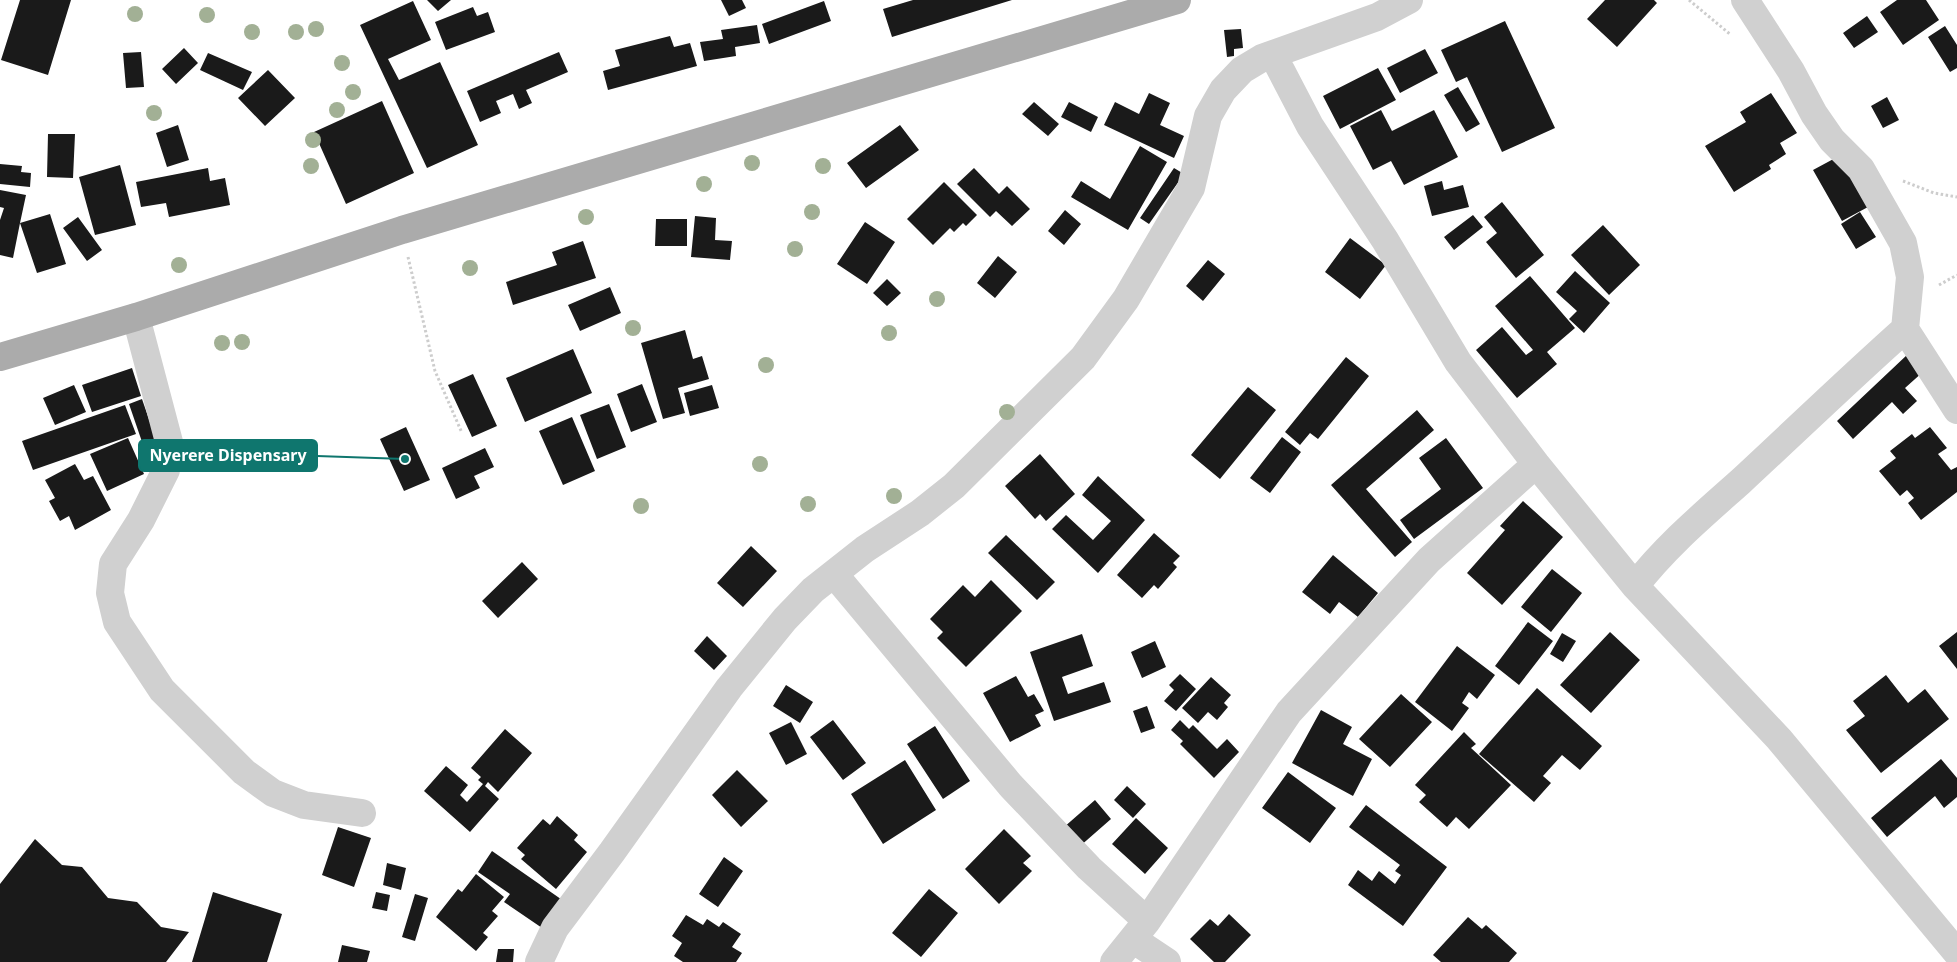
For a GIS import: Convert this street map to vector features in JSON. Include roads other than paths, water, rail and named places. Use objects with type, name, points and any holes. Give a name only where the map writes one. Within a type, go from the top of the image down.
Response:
[{"type":"main road","points":[[0,357],[136,317],[402,230],[1177,0]]},
{"type":"street","points":[[539,962],[555,928],[612,852],[729,688],[786,619],[813,590],[954,486],[1083,358],[1126,300],[1191,188],[1208,116],[1223,90],[1242,70],[1262,58],[1377,17],[1409,0]]},
{"type":"street","points":[[1745,0],[1791,71],[1814,114],[1832,140],[1862,169],[1903,243],[1910,277],[1904,329],[1957,410]]},
{"type":"street","points":[[1273,55],[1310,126],[1385,240],[1458,362],[1536,464],[1635,586],[1779,740],[1957,953]]},
{"type":"street","points":[[136,317],[169,442],[166,470],[141,520],[113,564],[110,593],[117,622],[162,690],[244,772],[274,793],[304,805],[362,813]]},
{"type":"street","points":[[1635,586],[1654,562],[1695,520],[1904,329]]},
{"type":"street","points":[[1114,962],[1141,930],[1289,712],[1429,560],[1536,464]]},
{"type":"street","points":[[834,574],[1011,786],[1089,868],[1167,962]]},
{"type":"place","name":"Nyerere Dispensary","points":[[405,459]]}]
